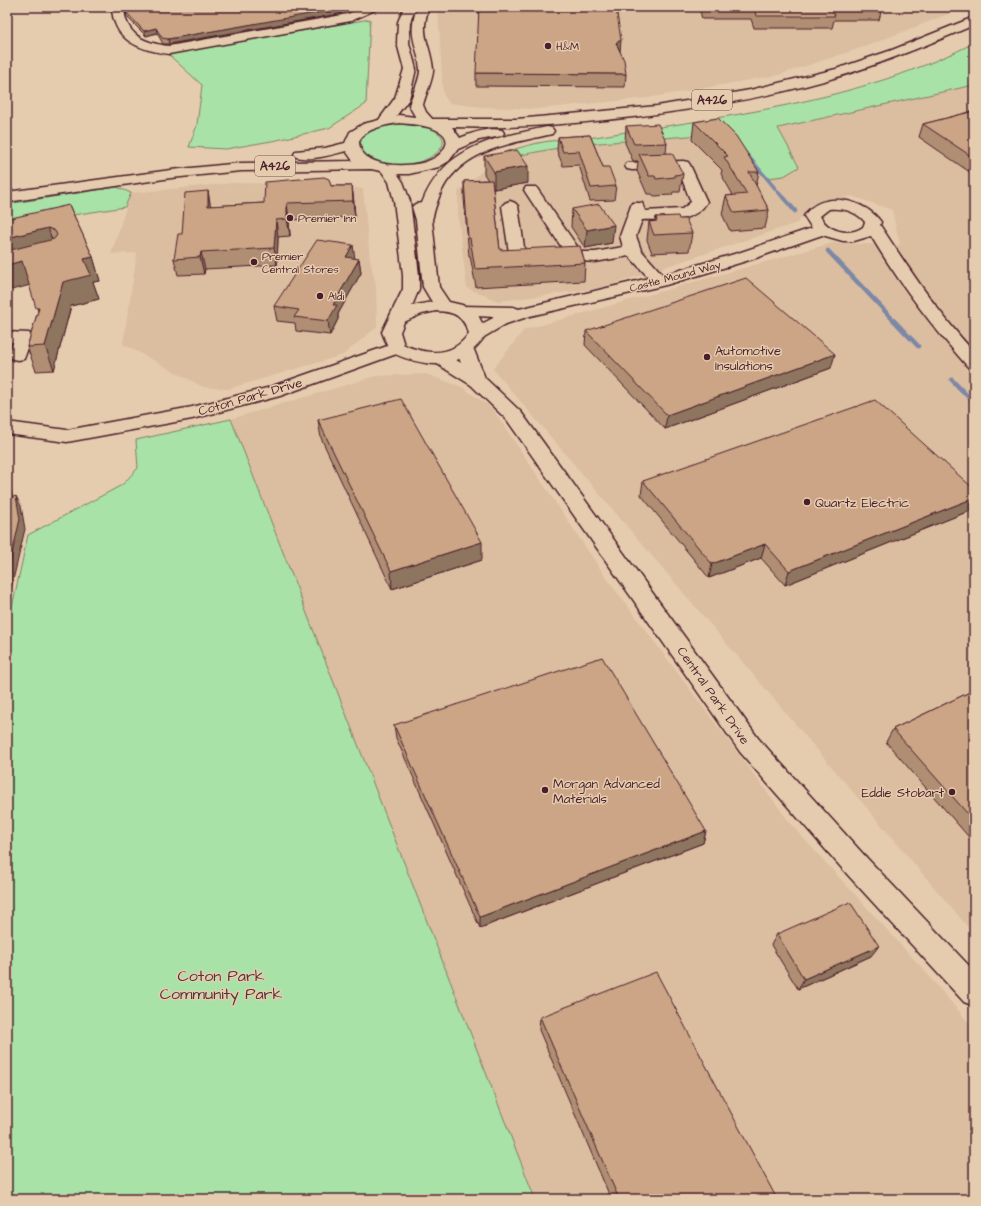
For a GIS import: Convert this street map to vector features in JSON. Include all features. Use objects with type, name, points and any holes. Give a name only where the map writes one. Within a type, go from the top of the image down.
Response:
[{"type":"main road","points":[[118,7],[117,17],[124,31],[143,46],[168,50],[351,17],[371,7]]},
{"type":"main road","points":[[385,121],[402,99],[410,69],[402,43],[404,22],[410,7]]},
{"type":"main road","points":[[423,7],[418,22],[419,34],[427,70],[416,104],[420,114],[430,122],[450,133],[454,140],[454,146],[444,158],[420,168],[387,169],[361,160],[354,153],[352,145],[354,138],[361,131],[385,121],[406,119],[430,122]]},
{"type":"main road","name":"A426","points":[[430,122],[516,123],[680,106],[750,94],[828,75],[884,58],[974,21]]},
{"type":"main road","name":"A426","points":[[454,146],[476,136],[547,132],[689,115],[766,102],[841,83],[898,64],[974,33]]},
{"type":"main road","points":[[424,220],[440,180],[463,157],[502,141],[547,132]]},
{"type":"main road","name":"A426","points":[[62,175],[178,168],[326,152],[352,145]]},
{"type":"main road","points":[[435,163],[419,193],[420,206],[424,220],[431,287],[443,306]]},
{"type":"main road","points":[[632,166],[683,164],[699,202],[690,212],[684,214],[638,211],[628,236],[630,246],[660,280]]},
{"type":"main road","name":"A426","points":[[178,168],[372,165]]},
{"type":"main road","points":[[387,169],[396,182],[402,201],[411,275],[411,289],[399,318],[391,332],[396,348],[422,358],[440,358],[456,355],[465,350],[473,344],[478,333],[473,319],[462,311],[443,306],[431,306],[410,311],[399,318]]},
{"type":"main road","name":"A426","points":[[7,197],[158,170]]},
{"type":"main road","points":[[530,190],[564,257]]},
{"type":"main road","points":[[890,257],[854,237],[834,235],[822,230],[813,221],[812,216],[814,212],[827,205],[836,204],[856,208],[864,212],[873,222],[873,227],[890,257],[959,347],[974,363]]},
{"type":"main road","points":[[510,206],[518,259],[595,257],[633,250]]},
{"type":"main road","points":[[854,237],[869,232],[873,227]]},
{"type":"main road","name":"Castle Mound Way","points":[[478,333],[488,326],[526,312],[577,302],[660,280],[741,257],[822,230]]},
{"type":"main road","name":"Castle Mound Way","points":[[462,311],[526,312]]},
{"type":"main road","points":[[7,338],[23,337],[18,355]]},
{"type":"main road","name":"Coton Park Drive","points":[[7,428],[38,430],[66,436],[100,428],[128,425],[192,413],[273,392],[396,348]]},
{"type":"main road","name":"Central Park Drive","points":[[465,350],[477,381]]},
{"type":"main road","name":"Central Park Drive","points":[[440,358],[477,381],[514,416],[749,745],[856,865],[974,992]]},
{"type":"shaded area","points":[[438,7],[966,7],[864,47],[778,75],[648,98],[536,109],[482,107],[449,103],[443,94]]},
{"type":"shaded area","points":[[974,85],[974,934],[493,369],[524,330],[832,243],[900,245],[892,210],[852,196],[811,205],[797,223],[602,288],[498,301],[467,288],[458,216],[458,192],[481,172],[510,157],[574,145],[778,128]]},
{"type":"shaded area","points":[[233,183],[335,184],[363,189],[370,260],[376,285],[377,327],[343,355],[228,389],[203,387],[123,344],[137,253],[111,254],[131,193]]},
{"type":"shaded area","points":[[426,374],[462,387],[492,408],[605,576],[794,828],[922,968],[974,1029],[974,1199],[535,1199],[231,419],[376,376]]},
{"type":"green space","points":[[370,19],[366,104],[329,128],[277,140],[226,149],[189,147],[197,125],[202,85],[168,54]]},
{"type":"green space","points":[[974,43],[974,85],[778,128],[799,167],[784,176],[768,178],[727,133],[574,145],[510,157],[485,158],[525,146],[545,142],[595,137],[789,105],[884,80],[930,63]]},
{"type":"green space","points":[[407,123],[430,128],[441,136],[443,144],[437,153],[425,160],[410,164],[393,165],[376,160],[363,152],[361,143],[363,137],[369,132],[385,126]]},
{"type":"green space","points":[[117,187],[131,193],[125,207],[7,225],[7,204]]},
{"type":"green space","name":"Coton Park Community Park","points":[[231,419],[534,1196],[528,1199],[7,1199],[7,630],[28,535],[122,485],[138,468],[136,440]]},
{"type":"building","points":[[125,7],[343,7],[168,39],[162,38],[156,28],[144,31],[126,12]]},
{"type":"building","name":"H&M","points":[[479,7],[616,7],[621,40],[616,43],[624,60],[626,74],[476,73]]},
{"type":"building","points":[[754,7],[831,7],[835,16],[756,16]]},
{"type":"building","points":[[831,7],[882,7],[882,8]]},
{"type":"building","points":[[974,111],[974,158],[923,124]]},
{"type":"building","points":[[718,118],[736,136],[759,172],[749,172],[769,210],[734,213],[726,196],[747,194],[724,157],[728,156],[694,122]]},
{"type":"building","points":[[658,124],[667,143],[634,144],[626,126]]},
{"type":"building","points":[[590,135],[603,167],[609,167],[616,186],[591,188],[579,151],[563,152],[558,137]]},
{"type":"building","points":[[517,150],[528,166],[494,172],[484,156]]},
{"type":"building","points":[[672,153],[683,174],[674,175],[675,177],[656,179],[655,176],[649,176],[639,154]]},
{"type":"building","points":[[324,177],[329,179],[331,186],[352,186],[353,201],[287,203],[287,219],[276,220],[274,248],[201,252],[200,257],[174,259],[178,234],[182,234],[185,193],[208,191],[208,206],[264,203],[265,182]]},
{"type":"building","points":[[492,180],[500,250],[580,246],[585,263],[475,269],[470,238],[468,238],[464,181]]},
{"type":"building","points":[[599,204],[614,225],[587,230],[572,209]]},
{"type":"building","points":[[69,205],[93,257],[84,259],[91,275],[63,282],[45,346],[27,347],[39,308],[36,308],[22,261],[7,265],[7,251],[54,239],[57,235],[55,231],[48,228],[7,238],[7,219]]},
{"type":"building","points":[[678,216],[679,219],[686,219],[692,233],[654,235],[649,222],[657,221],[656,217]]},
{"type":"building","name":"Aldi","points":[[317,240],[353,245],[346,257],[359,259],[333,305],[337,305],[328,321],[294,317],[299,310],[274,306]]},
{"type":"building","name":"Automotive Insulations","points":[[746,278],[835,354],[667,415],[586,331]]},
{"type":"building","points":[[401,399],[482,542],[391,571],[318,420]]},
{"type":"building","name":"Quartz Electric","points":[[875,400],[974,489],[974,498],[789,571],[765,544],[712,564],[643,481]]},
{"type":"building","points":[[7,484],[10,498],[16,496],[20,519],[7,576]]},
{"type":"building","name":"Morgan Advanced Materials","points":[[602,657],[706,831],[480,917],[394,725]]},
{"type":"building","name":"Eddie Stobart","points":[[974,690],[974,821],[893,729]]},
{"type":"building","points":[[850,902],[879,946],[804,979],[777,934]]},
{"type":"building","points":[[656,972],[777,1199],[619,1199],[540,1017]]},
{"type":"waterway","points":[[744,151],[784,199]]},
{"type":"waterway","points":[[784,198],[795,211]]},
{"type":"waterway","points":[[828,251],[918,346]]},
{"type":"waterway","points":[[952,380],[974,403]]},
{"type":"place","name":"H&M","points":[[548,46]]},
{"type":"place","name":"Premier Inn","points":[[290,218]]},
{"type":"place","name":"Premier Central Stores","points":[[254,262]]},
{"type":"place","name":"Aldi","points":[[320,296]]},
{"type":"place","name":"Automotive Insulations","points":[[707,357]]},
{"type":"place","name":"Quartz Electric","points":[[807,502]]},
{"type":"place","name":"Morgan Advanced Materials","points":[[545,790]]},
{"type":"place","name":"Eddie Stobart","points":[[952,792]]}]
